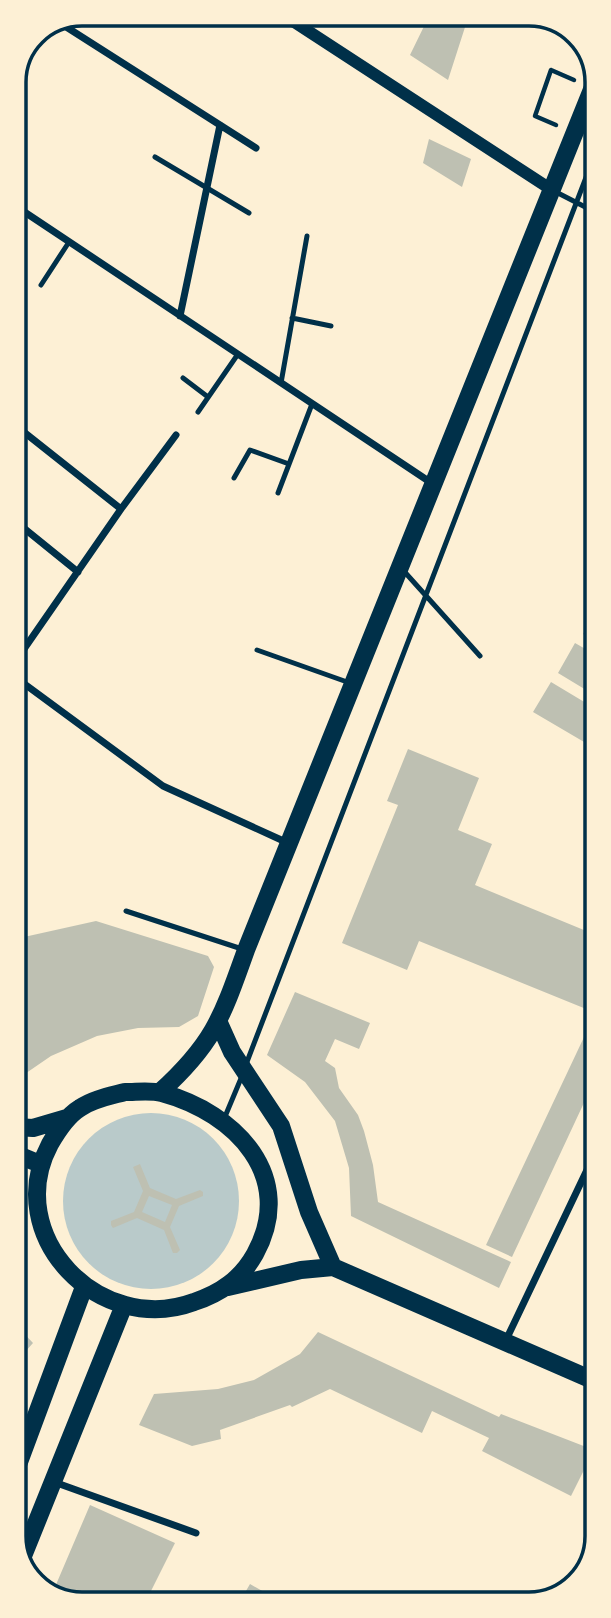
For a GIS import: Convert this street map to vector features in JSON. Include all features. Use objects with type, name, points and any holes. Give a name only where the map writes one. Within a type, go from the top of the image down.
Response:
[{"type":"main road","points":[[160,1092],[194,1060],[219,1023],[585,107]]},
{"type":"main road","points":[[219,1023],[232,1052],[281,1126],[309,1212],[332,1266]]},
{"type":"main road","points":[[26,1127],[33,1128],[67,1118],[95,1100],[125,1092],[160,1092],[193,1104],[223,1121],[242,1138],[260,1163],[270,1209],[254,1254],[228,1287]]},
{"type":"main road","points":[[67,1118],[40,1164],[36,1190],[40,1221],[49,1245],[84,1287],[124,1305],[162,1311],[207,1298],[228,1287],[301,1270],[332,1266],[585,1376]]},
{"type":"main road","points":[[26,1158],[40,1164]]},
{"type":"main road","points":[[26,1443],[84,1287]]},
{"type":"main road","points":[[27,1545],[124,1305]]},
{"type":"street","points":[[300,26],[552,190]]},
{"type":"street","points":[[68,28],[256,148]]},
{"type":"street","points":[[180,316],[220,125]]},
{"type":"street","points":[[26,213],[433,485]]},
{"type":"street","points":[[26,434],[121,509]]},
{"type":"street","points":[[26,646],[176,435]]},
{"type":"street","points":[[26,530],[78,572]]},
{"type":"street","points":[[26,685],[163,786],[289,844]]},
{"type":"street","points":[[505,1343],[585,1174]]},
{"type":"street","points":[[53,1482],[196,1533]]},
{"type":"lane","points":[[155,157],[249,213]]},
{"type":"lane","points":[[223,1121],[585,180]]},
{"type":"lane","points":[[552,190],[585,207]]},
{"type":"lane","points":[[281,383],[307,236]]},
{"type":"lane","points":[[41,285],[69,242]]},
{"type":"lane","points":[[292,318],[331,326]]},
{"type":"lane","points":[[198,412],[238,355]]},
{"type":"lane","points":[[183,378],[208,397]]},
{"type":"lane","points":[[278,493],[312,404]]},
{"type":"lane","points":[[234,478],[250,450],[289,464]]},
{"type":"lane","points":[[400,567],[480,656]]},
{"type":"lane","points":[[257,650],[353,684]]},
{"type":"lane","points":[[125,911],[246,950]]},
{"type":"path","points":[[535,117],[551,70]]},
{"type":"shaded area","points":[[151,1113],[185,1119],[213,1139],[233,1167],[239,1201],[233,1235],[213,1263],[185,1283],[151,1289],[117,1283],[89,1263],[69,1235],[63,1201],[69,1167],[89,1139],[117,1119]]},
{"type":"building","points":[[424,26],[465,26],[448,80],[410,55]]},
{"type":"building","points":[[429,139],[471,159],[462,187],[423,163]]},
{"type":"building","points":[[575,643],[585,649],[585,689],[558,673]]},
{"type":"building","points":[[551,682],[585,702],[585,743],[533,712]]},
{"type":"building","points":[[408,749],[479,778],[458,830],[492,844],[475,885],[585,930],[585,1009],[419,941],[407,970],[342,943],[398,805],[387,801]]},
{"type":"building","points":[[96,921],[208,956],[214,967],[198,1016],[179,1027],[138,1028],[97,1036],[51,1056],[26,1073],[26,937]]},
{"type":"building","points":[[295,992],[370,1023],[359,1049],[335,1039],[325,1061],[335,1068],[339,1088],[358,1115],[373,1165],[378,1202],[511,1262],[499,1288],[351,1216],[349,1168],[335,1121],[305,1082],[267,1055]]},
{"type":"building","points":[[585,1035],[585,1101],[512,1257],[486,1245]]},
{"type":"building","points":[[140,1164],[150,1188],[176,1199],[200,1190],[203,1192],[203,1196],[179,1206],[170,1227],[180,1250],[177,1253],[173,1253],[164,1230],[137,1218],[113,1228],[111,1225],[111,1221],[134,1212],[143,1191],[133,1167]],"holes":[[[149,1196],[172,1205],[165,1222],[142,1212]]]},
{"type":"building","points":[[318,1332],[499,1417],[501,1414],[585,1447],[585,1468],[571,1496],[482,1451],[489,1438],[432,1411],[422,1433],[330,1389],[292,1407],[290,1405],[220,1430],[221,1439],[192,1446],[139,1425],[154,1394],[218,1389],[254,1380],[300,1354]]},
{"type":"building","points":[[26,1336],[33,1343],[26,1351]]},
{"type":"building","points":[[90,1505],[175,1543],[150,1592],[78,1592],[56,1585]]},
{"type":"building","points":[[250,1584],[264,1592],[245,1592]]}]
